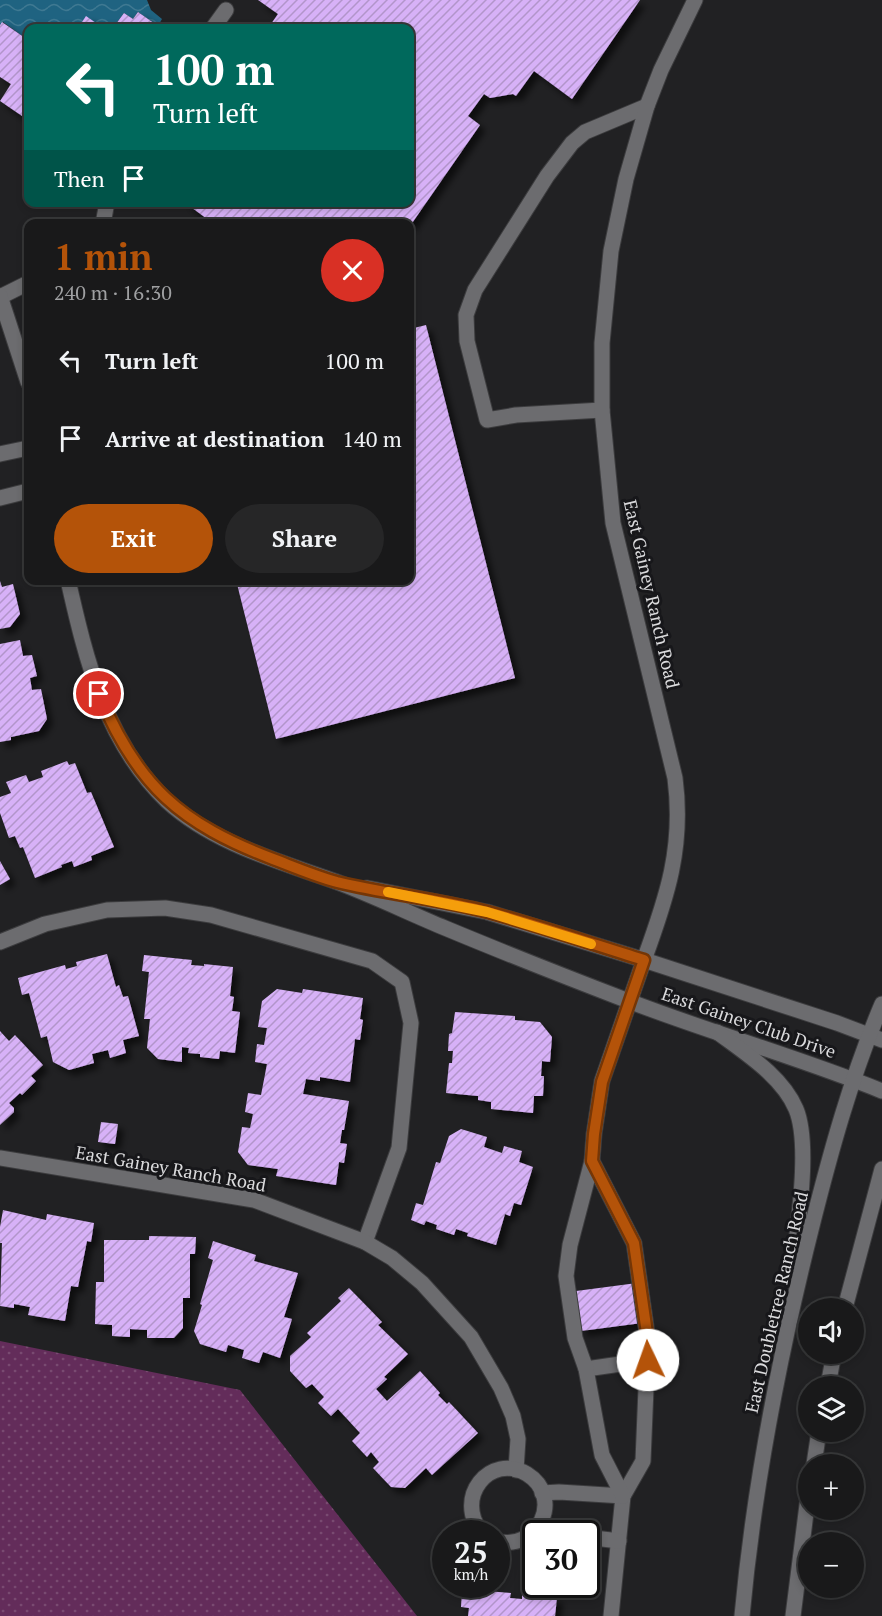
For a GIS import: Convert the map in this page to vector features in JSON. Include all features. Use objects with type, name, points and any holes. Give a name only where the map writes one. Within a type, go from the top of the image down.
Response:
[{"type":"street","name":"East Gainey Ranch Road","points":[[623,1496],[602,1455],[586,1369],[575,1338],[566,1276],[570,1245],[592,1161],[602,1082],[659,920],[673,870],[678,836],[678,803],[675,778],[613,523],[602,410],[602,344],[611,251],[626,178],[647,106],[661,70],[695,0]]},
{"type":"street","points":[[216,24],[226,10]]},
{"type":"street","points":[[602,410],[516,415],[487,420],[467,340],[466,315],[475,290],[547,176],[572,143],[592,129],[647,106]]},
{"type":"street","points":[[24,284],[0,296],[24,370]]},
{"type":"street","points":[[0,454],[24,449]]},
{"type":"street","points":[[0,498],[24,492]]},
{"type":"street","name":"East Gainey Club Drive","points":[[69,585],[93,678],[112,725],[137,767],[168,802],[201,826],[244,848],[337,882],[447,929],[629,1001],[882,1091]]},
{"type":"street","name":"East Gainey Club Drive","points":[[337,882],[487,912],[644,960],[876,1037]]},
{"type":"street","points":[[0,942],[45,924],[107,910],[165,908],[211,915],[372,962],[402,982],[411,1023],[399,1148],[365,1242]]},
{"type":"street","name":"East Doubletree Ranch Road","points":[[742,1616],[763,1449],[789,1318],[829,1163],[855,1080],[876,1037],[882,1004]]},
{"type":"street","points":[[717,1032],[775,1079],[796,1108],[800,1121],[801,1179],[789,1318]]},
{"type":"street","name":"East Gainey Ranch Road","points":[[0,1158],[254,1200],[365,1242],[392,1258],[422,1282],[471,1337],[501,1388],[513,1416],[518,1438],[516,1470]]},
{"type":"street","points":[[592,1161],[634,1243],[648,1340],[643,1461],[623,1496],[611,1616]]},
{"type":"street","points":[[848,1298],[882,1169]]},
{"type":"street","points":[[586,1369],[648,1360]]},
{"type":"street","points":[[474,1520],[471,1514],[471,1501],[475,1490],[492,1472],[504,1469],[527,1474],[536,1483],[542,1493],[544,1511],[541,1520]]},
{"type":"street","points":[[542,1493],[623,1496]]},
{"type":"street","points":[[794,1616],[805,1520]]},
{"type":"street","points":[[600,1539],[619,1541]]},
{"type":"shaded area","points":[[0,1341],[240,1390],[417,1616],[0,1616]]},
{"type":"water","points":[[0,0],[147,0],[151,10],[162,19],[159,24],[155,24],[138,12],[133,19],[124,13],[116,24],[97,24],[86,17],[81,24],[24,24],[24,37],[3,22],[0,25]]},
{"type":"building","points":[[258,0],[640,0],[572,99],[534,71],[516,96],[513,94],[490,98],[484,94],[468,116],[480,125],[414,220],[207,219],[191,207],[414,207],[414,24],[271,24],[278,14]]},
{"type":"building","points":[[138,12],[155,24],[116,24],[124,13],[133,19]]},
{"type":"building","points":[[86,16],[97,24],[81,24]]},
{"type":"building","points":[[2,22],[24,37],[24,117],[0,101],[11,84],[0,77],[0,25]]},
{"type":"building","points":[[426,325],[515,678],[276,739],[237,585],[414,585],[414,328]]},
{"type":"building","points":[[0,581],[2,587],[13,584],[20,614],[10,627],[0,629]]},
{"type":"building","points":[[20,640],[23,656],[32,655],[37,676],[30,678],[32,690],[41,689],[47,719],[39,731],[11,737],[11,740],[0,742],[0,644]]},
{"type":"building","points":[[67,761],[69,765],[75,763],[87,793],[91,792],[114,847],[91,856],[92,860],[74,867],[72,861],[35,878],[23,847],[20,848],[15,836],[9,838],[0,813],[0,797],[11,793],[6,782],[26,775],[29,782],[43,777],[41,771]]},
{"type":"building","points":[[0,861],[10,879],[0,885]]},
{"type":"building","points":[[107,954],[116,987],[119,985],[123,997],[128,996],[139,1036],[123,1040],[126,1053],[110,1058],[108,1050],[92,1054],[94,1063],[69,1070],[53,1062],[47,1036],[41,1038],[29,993],[22,995],[18,978],[65,965],[66,969],[77,966],[76,962]]},
{"type":"building","points":[[144,955],[192,960],[191,965],[233,967],[230,996],[234,997],[232,1011],[240,1012],[235,1053],[220,1051],[219,1059],[200,1057],[200,1054],[188,1053],[189,1048],[182,1047],[182,1062],[158,1059],[147,1048],[150,1019],[144,1019],[149,972],[142,971]]},
{"type":"building","points":[[277,989],[302,993],[303,989],[363,998],[360,1040],[355,1039],[350,1082],[320,1077],[320,1081],[306,1079],[303,1094],[349,1101],[340,1143],[347,1144],[344,1163],[339,1162],[336,1185],[276,1176],[278,1169],[248,1165],[238,1152],[242,1127],[250,1128],[253,1114],[245,1112],[248,1093],[261,1095],[267,1064],[255,1062],[257,1044],[264,1045],[267,1028],[258,1027],[262,1001]]},
{"type":"building","points":[[455,1012],[515,1016],[515,1020],[540,1022],[552,1037],[550,1062],[542,1061],[543,1096],[534,1096],[533,1113],[491,1109],[491,1102],[478,1100],[478,1096],[446,1093],[449,1063],[452,1063],[453,1051],[448,1051],[449,1034],[452,1033]]},
{"type":"building","points":[[0,1031],[9,1041],[15,1035],[43,1065],[31,1076],[36,1081],[22,1095],[20,1093],[9,1103],[14,1108],[14,1112],[0,1125]]},
{"type":"building","points":[[101,1122],[118,1124],[115,1144],[98,1142]]},
{"type":"building","points":[[461,1129],[487,1137],[484,1147],[502,1153],[504,1146],[522,1151],[519,1162],[533,1167],[521,1205],[514,1203],[510,1216],[505,1214],[496,1245],[467,1236],[468,1233],[456,1229],[454,1235],[436,1229],[437,1225],[426,1221],[424,1225],[411,1220],[416,1203],[423,1205],[436,1162],[440,1163],[449,1136]]},
{"type":"building","points":[[3,1210],[46,1220],[47,1214],[94,1223],[91,1242],[87,1241],[78,1287],[71,1286],[65,1321],[28,1315],[30,1307],[14,1304],[14,1308],[0,1306],[2,1243],[0,1243],[0,1227]]},
{"type":"building","points":[[149,1236],[196,1237],[195,1254],[190,1254],[190,1298],[183,1298],[183,1328],[174,1338],[147,1338],[147,1330],[130,1329],[130,1337],[112,1336],[112,1325],[95,1324],[96,1282],[104,1282],[104,1240],[149,1240]]},
{"type":"building","points":[[213,1241],[256,1255],[254,1261],[298,1273],[284,1317],[292,1319],[280,1358],[263,1352],[259,1363],[242,1358],[244,1350],[228,1345],[226,1352],[200,1344],[194,1331],[213,1260],[208,1258]]},
{"type":"building","points":[[637,1283],[642,1323],[581,1331],[576,1291]]},
{"type":"building","points":[[349,1288],[382,1322],[378,1325],[408,1354],[384,1377],[387,1379],[376,1389],[387,1401],[420,1371],[440,1393],[438,1395],[447,1404],[449,1402],[478,1433],[432,1475],[426,1468],[405,1488],[391,1487],[373,1468],[379,1462],[371,1452],[367,1457],[352,1441],[360,1433],[338,1409],[331,1416],[318,1403],[324,1397],[312,1384],[306,1388],[290,1371],[290,1356],[311,1337],[307,1333],[341,1301],[338,1298]]},
{"type":"building","points":[[462,1598],[557,1598],[555,1616],[468,1616],[469,1608],[461,1607]]},
{"type":"slow traffic","points":[[388,892],[487,912],[591,944]]},
{"type":"route","points":[[99,694],[112,725],[137,767],[168,802],[201,826],[244,848],[337,882],[487,912],[644,960],[609,1056],[602,1082],[592,1161],[634,1243],[648,1340],[648,1360]]}]
